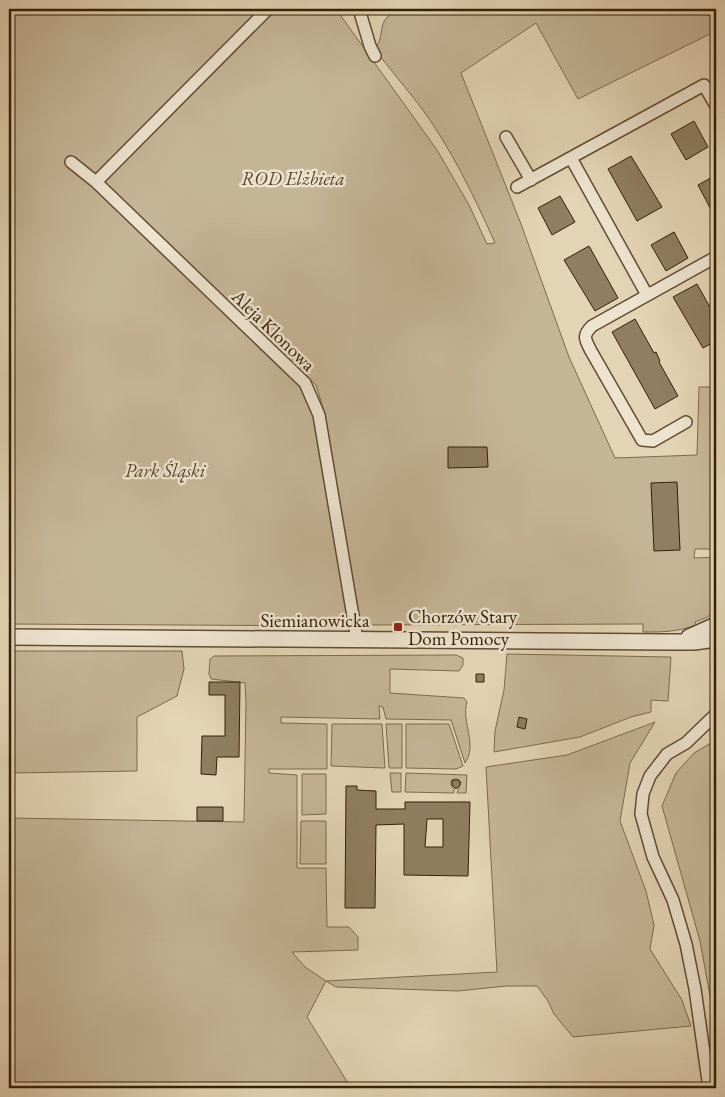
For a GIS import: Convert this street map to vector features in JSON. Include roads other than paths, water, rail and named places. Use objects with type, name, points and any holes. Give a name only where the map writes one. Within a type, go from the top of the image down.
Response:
[{"type":"street","points":[[96,182],[268,9]]},
{"type":"street","points":[[359,9],[370,46],[375,56]]},
{"type":"street","points":[[517,187],[704,85],[716,106]]},
{"type":"street","points":[[506,137],[530,180]]},
{"type":"street","points":[[571,158],[647,295]]},
{"type":"street","name":"Aleja Klonowa","points":[[71,162],[96,182],[305,383],[319,414],[357,640]]},
{"type":"street","points":[[686,422],[653,441],[642,440],[585,340],[586,332],[592,326],[647,295],[716,259]]},
{"type":"street","name":"Siemianowicka","points":[[681,641],[716,625]]},
{"type":"street","name":"Siemianowicka","points":[[9,637],[667,642],[694,642],[716,638]]},
{"type":"street","points":[[707,1085],[702,1034],[684,937],[673,900],[653,857],[641,814],[643,794],[650,776],[668,754],[686,743],[716,714]]},
{"type":"place","name":"Chorzów Stary Dom Pomocy","points":[[398,627]]},
{"type":"park label","name":"ROD Elżbieta","points":[[293,178]]},
{"type":"park label","name":"Park Śląski","points":[[165,470]]}]
